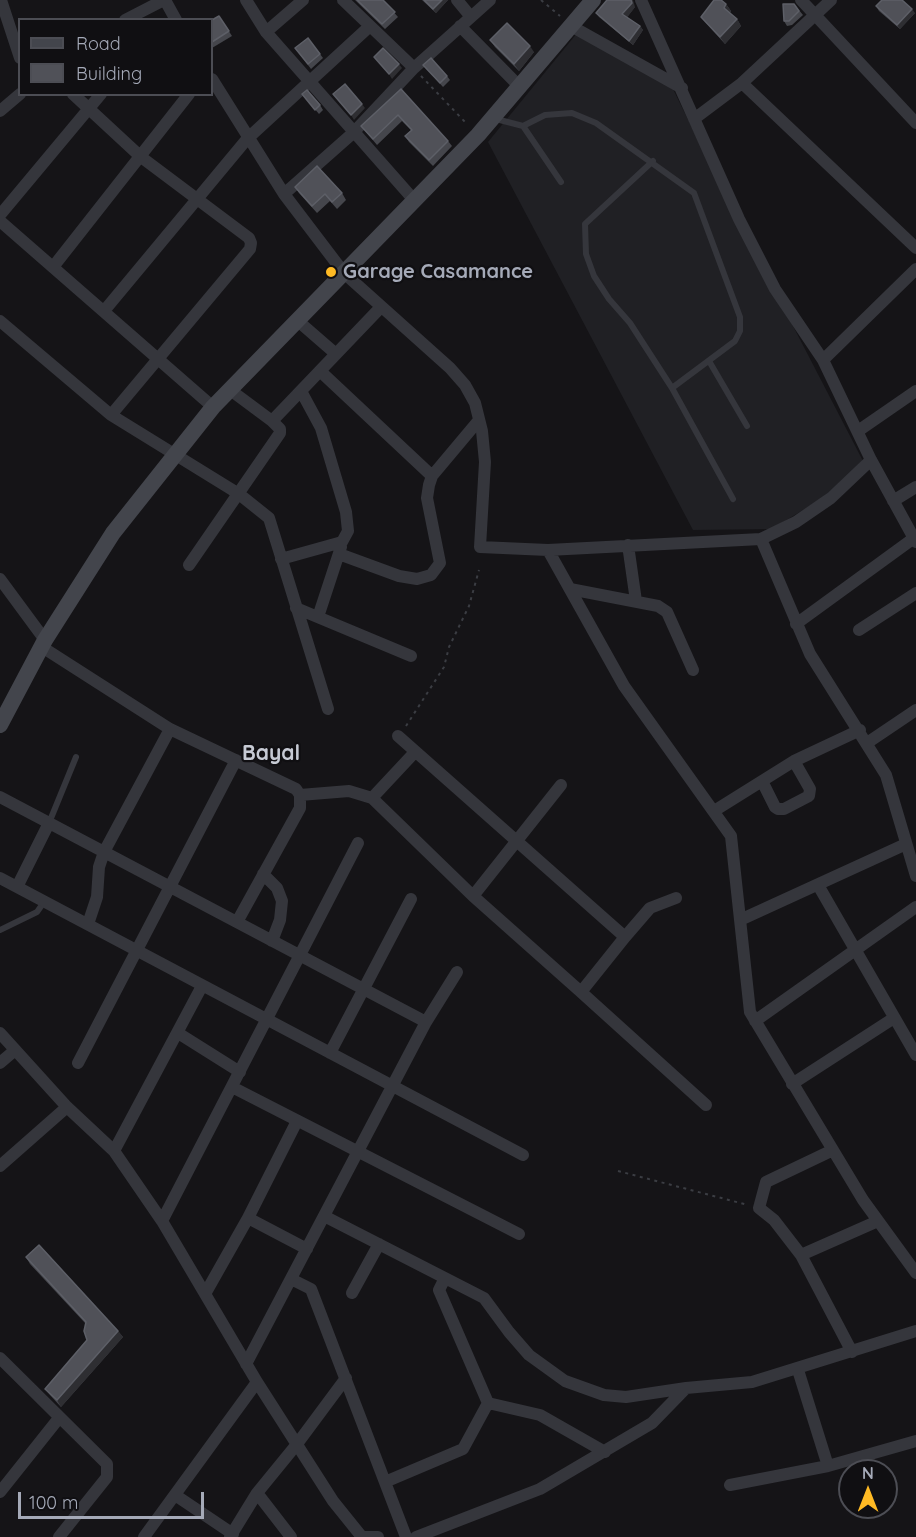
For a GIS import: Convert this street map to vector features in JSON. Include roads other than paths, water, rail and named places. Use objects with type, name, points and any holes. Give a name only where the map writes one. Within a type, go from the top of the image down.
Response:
[{"type":"street","points":[[1,0],[18,51]]},
{"type":"street","points":[[129,18],[165,0],[172,18]]},
{"type":"street","points":[[246,0],[266,32],[414,200]]},
{"type":"street","points":[[266,32],[303,0]]},
{"type":"street","points":[[457,0],[471,17]]},
{"type":"street","points":[[284,194],[353,133],[414,68],[490,0]]},
{"type":"street","points":[[0,725],[44,643],[113,533],[213,407],[478,135],[593,0]]},
{"type":"street","points":[[641,0],[739,219],[775,289],[823,360],[871,460],[915,540],[796,624]]},
{"type":"street","points":[[801,0],[916,123]]},
{"type":"street","points":[[694,119],[742,83],[817,16],[831,0]]},
{"type":"street","points":[[352,3],[370,26],[414,68]]},
{"type":"street","points":[[104,311],[247,139],[370,26]]},
{"type":"street","points":[[460,26],[519,87]]},
{"type":"street","points":[[571,26],[682,88]]},
{"type":"street","points":[[213,81],[247,139],[284,194],[344,273],[450,368],[465,385],[475,403],[485,462],[480,547],[548,550],[761,539],[796,522],[831,498],[871,460]]},
{"type":"street","points":[[742,83],[916,248]]},
{"type":"street","points":[[0,111],[18,96]]},
{"type":"street","points":[[74,96],[141,157],[249,238],[250,249],[111,415]]},
{"type":"street","points":[[0,215],[99,96]]},
{"type":"street","points":[[53,267],[187,96]]},
{"type":"street","points":[[0,221],[213,407]]},
{"type":"street","points":[[823,360],[916,269]]},
{"type":"street","points":[[272,421],[381,307]]},
{"type":"street","points":[[0,321],[111,415],[239,494],[269,518],[328,709]]},
{"type":"street","points":[[298,321],[336,354]]},
{"type":"street","points":[[320,371],[432,476]]},
{"type":"street","points":[[189,565],[280,433],[280,429],[272,421],[229,389]]},
{"type":"street","points":[[858,431],[916,391]]},
{"type":"street","points":[[301,392],[321,428],[346,512],[348,531],[340,548],[318,617]]},
{"type":"street","points":[[281,559],[340,548],[399,576],[417,579],[431,575],[440,562],[427,498],[432,476],[479,420]]},
{"type":"street","points":[[893,501],[916,487]]},
{"type":"street","points":[[761,539],[796,624],[820,672],[860,730],[886,776],[916,876]]},
{"type":"street","points":[[628,545],[636,601]]},
{"type":"street","points":[[548,550],[624,686],[714,811],[734,844],[748,1004],[754,1021],[878,1221],[914,1266]]},
{"type":"street","points":[[0,579],[44,643],[170,729],[296,789],[300,795],[300,808],[237,922]]},
{"type":"street","points":[[570,589],[658,606],[667,612],[693,670]]},
{"type":"street","points":[[859,630],[916,594]]},
{"type":"street","points":[[296,608],[411,656]]},
{"type":"street","points":[[867,743],[916,710]]},
{"type":"street","points":[[88,924],[97,897],[99,867],[104,852],[170,729]]},
{"type":"street","points":[[714,811],[794,761],[860,730]]},
{"type":"street","points":[[399,736],[625,937]]},
{"type":"street","points":[[372,798],[415,752]]},
{"type":"street","points":[[78,1063],[236,760]]},
{"type":"street","points":[[762,781],[778,809],[784,809],[809,796],[810,789],[794,761]]},
{"type":"street","points":[[473,896],[561,785]]},
{"type":"street","points":[[300,795],[349,791],[372,798],[473,896],[706,1105]]},
{"type":"street","points":[[0,797],[426,1022]]},
{"type":"street","points":[[17,887],[49,823]]},
{"type":"street","points":[[162,1221],[358,843]]},
{"type":"street","points":[[740,920],[906,844]]},
{"type":"street","points":[[263,874],[277,888],[282,900],[280,920],[272,941]]},
{"type":"street","points":[[0,878],[523,1155]]},
{"type":"street","points":[[818,885],[856,947],[916,1055]]},
{"type":"street","points":[[581,992],[650,908],[676,898]]},
{"type":"street","points":[[330,1053],[411,899]]},
{"type":"street","points":[[754,1021],[856,947],[916,907]]},
{"type":"street","points":[[246,1364],[356,1152],[426,1022],[457,972]]},
{"type":"street","points":[[114,1151],[202,986]]},
{"type":"street","points":[[792,1084],[894,1018]]},
{"type":"street","points":[[0,1033],[67,1107],[114,1151],[162,1221],[246,1364],[333,1501],[362,1536],[378,1537]]},
{"type":"street","points":[[178,1033],[240,1072]]},
{"type":"street","points":[[0,1063],[14,1051]]},
{"type":"street","points":[[232,1087],[519,1234]]},
{"type":"street","points":[[0,1166],[67,1107]]},
{"type":"street","points":[[205,1294],[248,1218],[297,1121]]},
{"type":"street","points":[[833,1150],[766,1182],[759,1208],[774,1220],[801,1255],[852,1352]]},
{"type":"street","points":[[324,1216],[484,1298],[508,1332],[529,1355],[565,1382],[604,1395],[626,1397],[686,1388],[752,1382],[798,1370],[916,1331]]},
{"type":"street","points":[[248,1218],[307,1249]]},
{"type":"street","points":[[801,1255],[878,1221]]},
{"type":"street","points":[[352,1293],[379,1244]]},
{"type":"street","points":[[446,1278],[440,1290],[488,1403]]},
{"type":"street","points":[[291,1279],[311,1289],[406,1537]]},
{"type":"street","points":[[0,1358],[107,1464],[107,1477],[59,1537]]},
{"type":"street","points":[[798,1370],[828,1466]]},
{"type":"street","points":[[175,1495],[232,1535],[257,1493],[346,1378]]},
{"type":"street","points":[[144,1537],[257,1382]]},
{"type":"street","points":[[416,1537],[540,1490],[652,1423],[686,1388]]},
{"type":"street","points":[[488,1403],[540,1415],[605,1452]]},
{"type":"street","points":[[386,1482],[463,1449],[488,1403]]},
{"type":"street","points":[[0,1492],[59,1418]]},
{"type":"street","points":[[730,1485],[828,1466],[916,1441]]},
{"type":"street","points":[[257,1493],[291,1537]]},
{"type":"lane","points":[[492,118],[523,126],[545,115],[572,113],[596,123],[653,161],[694,193],[740,317],[740,331],[735,341],[672,388]]},
{"type":"lane","points":[[523,126],[561,182]]},
{"type":"lane","points":[[653,161],[585,224],[586,254],[599,284],[630,323],[672,388],[733,499]]},
{"type":"lane","points":[[709,361],[747,426]]},
{"type":"lane","points":[[49,823],[76,757]]},
{"type":"lane","points":[[0,930],[37,912],[44,902]]},
{"type":"place","name":"Garage Casamance","points":[[331,272]]},
{"type":"district","name":"Bayal","points":[[271,754]]}]
